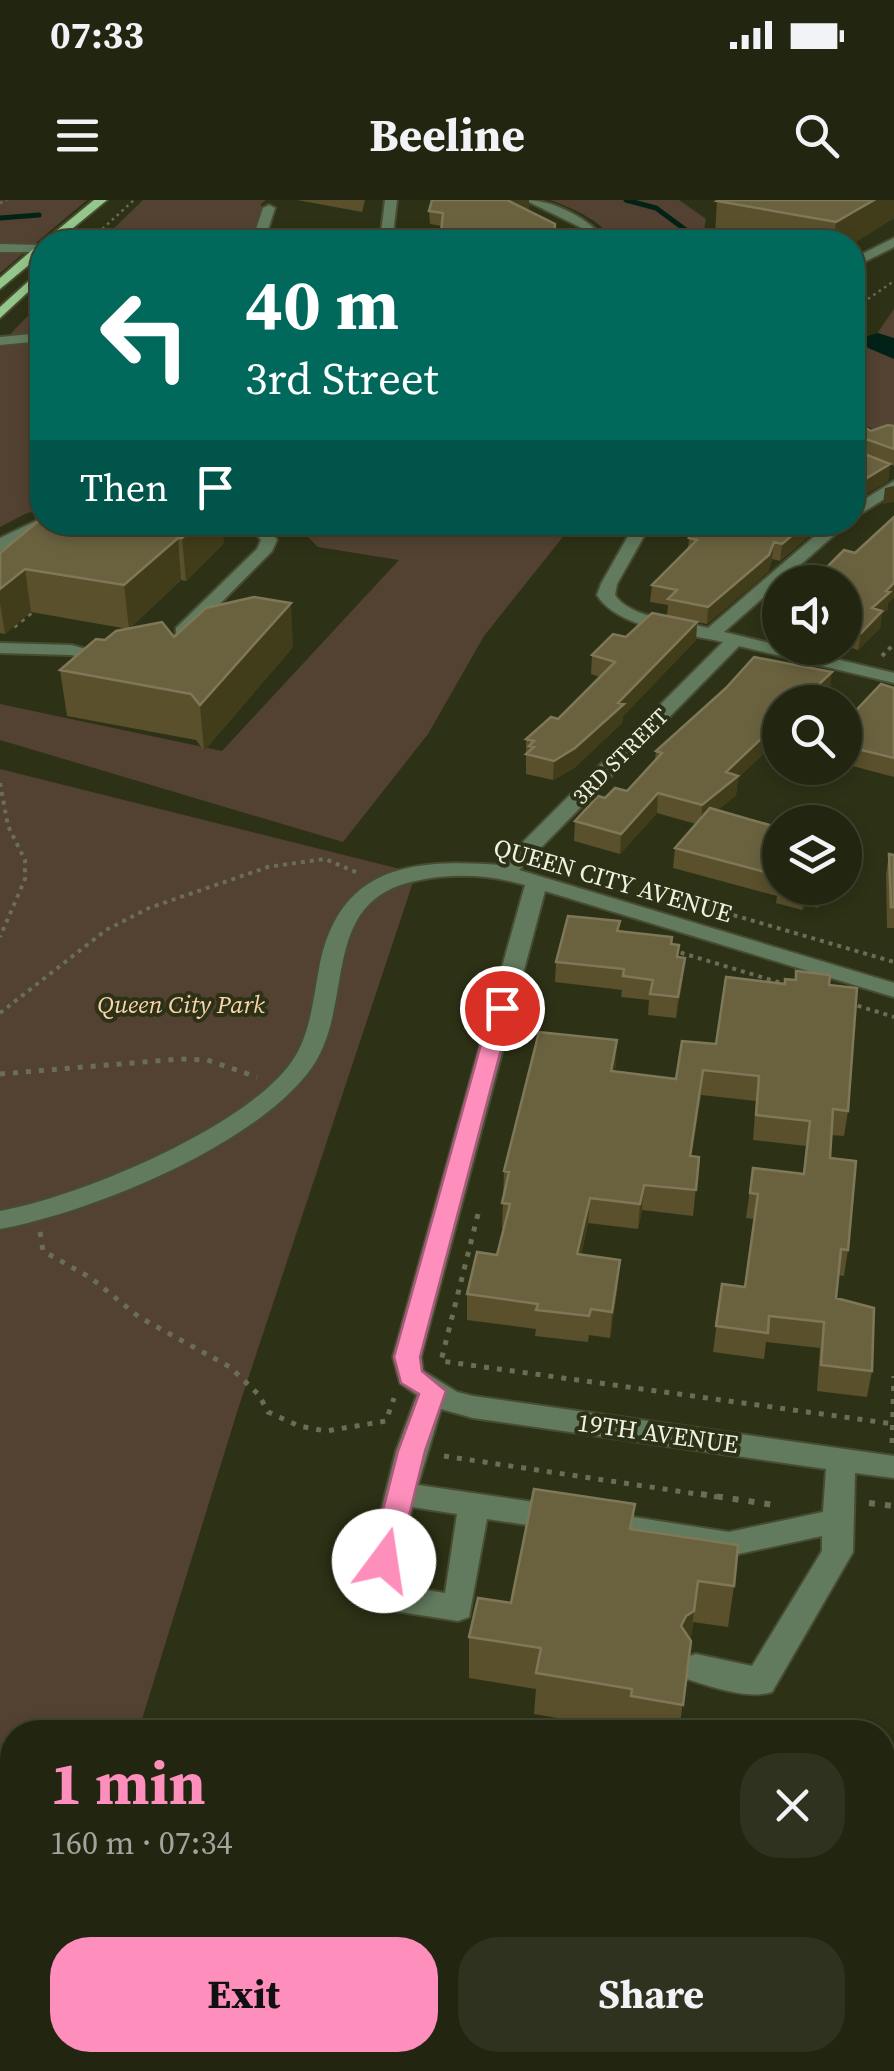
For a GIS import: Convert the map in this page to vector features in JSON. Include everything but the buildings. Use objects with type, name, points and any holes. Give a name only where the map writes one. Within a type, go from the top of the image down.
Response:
[{"type":"main road","points":[[64,230],[101,200]]},
{"type":"main road","points":[[92,230],[118,200]]},
{"type":"main road","points":[[0,285],[30,258]]},
{"type":"main road","points":[[0,314],[30,285]]},
{"type":"street","points":[[387,230],[391,200]]},
{"type":"street","points":[[531,200],[592,230]]},
{"type":"street","points":[[262,230],[269,208]]},
{"type":"street","points":[[865,257],[894,242]]},
{"type":"street","points":[[0,248],[30,247]]},
{"type":"street","points":[[0,341],[30,338]]},
{"type":"street","points":[[865,505],[894,486]]},
{"type":"street","points":[[0,546],[30,528]]},
{"type":"street","points":[[164,647],[264,551],[269,540],[265,535]]},
{"type":"street","points":[[637,535],[609,584],[606,595],[613,606],[632,615],[735,640],[891,673]]},
{"type":"street","points":[[711,634],[826,535]]},
{"type":"street","name":"3RD STREET","points":[[505,872],[735,640]]},
{"type":"street","points":[[0,648],[21,646],[134,659]]},
{"type":"street","name":"QUEEN CITY AVENUE","points":[[0,1220],[37,1214],[202,1141],[283,1086],[300,1069],[320,1028],[338,933],[346,915],[362,897],[416,873],[454,868],[505,872],[894,990]]},
{"type":"street","points":[[474,1505],[458,1608],[376,1595],[423,1385],[407,1357],[536,884]]},
{"type":"street","name":"19TH AVENUE","points":[[423,1385],[448,1400],[473,1406],[892,1467]]},
{"type":"street","points":[[696,1668],[760,1682],[837,1552],[841,1459]]},
{"type":"street","points":[[401,1494],[728,1544],[838,1510]]},
{"type":"path","points":[[0,202],[7,200]]},
{"type":"path","points":[[95,230],[134,200]]},
{"type":"path","points":[[865,301],[894,281]]},
{"type":"path","points":[[13,628],[39,606]]},
{"type":"path","points":[[0,783],[8,826],[25,860],[26,880],[0,936]]},
{"type":"path","points":[[0,1013],[106,930],[149,908],[268,867],[325,860],[384,884]]},
{"type":"path","points":[[691,902],[894,962]]},
{"type":"path","points":[[672,950],[802,989]]},
{"type":"path","points":[[838,1000],[894,1017]]},
{"type":"path","points":[[0,1074],[180,1058],[207,1060],[283,1086]]},
{"type":"path","points":[[478,1213],[441,1361],[893,1424]]},
{"type":"path","points":[[37,1214],[43,1251],[97,1282],[138,1316],[192,1341],[237,1375],[264,1402],[268,1412],[302,1429],[317,1434],[349,1432],[386,1421],[394,1394],[423,1385]]},
{"type":"path","points":[[892,1467],[894,1376]]},
{"type":"path","points":[[411,1451],[784,1506]]},
{"type":"path","points":[[838,1510],[894,1506]]},
{"type":"green space","points":[[0,200],[87,200],[51,230],[30,230],[30,248],[0,273]]},
{"type":"green space","points":[[143,200],[266,200],[261,204],[264,230],[112,230]]},
{"type":"green space","points":[[550,200],[679,200],[706,219],[704,230],[604,230],[577,211]]},
{"type":"green space","points":[[894,309],[894,439],[865,426],[865,351]]},
{"type":"green space","points":[[30,314],[30,512],[0,527],[0,345]]},
{"type":"green space","points":[[306,535],[564,535],[484,636],[428,734],[343,842],[0,740],[0,704],[222,751],[399,560],[318,547]]},
{"type":"green space","name":"Queen City Park","points":[[0,769],[416,873],[238,1409],[142,1720],[0,1720]]},
{"type":"waterway","points":[[626,200],[656,208],[686,230]]},
{"type":"waterway","points":[[0,218],[39,215]]},
{"type":"waterway","points":[[878,342],[894,350]]},
{"type":"route","points":[[384,1561],[411,1451],[433,1391],[410,1376],[407,1357],[502,1008]]}]
